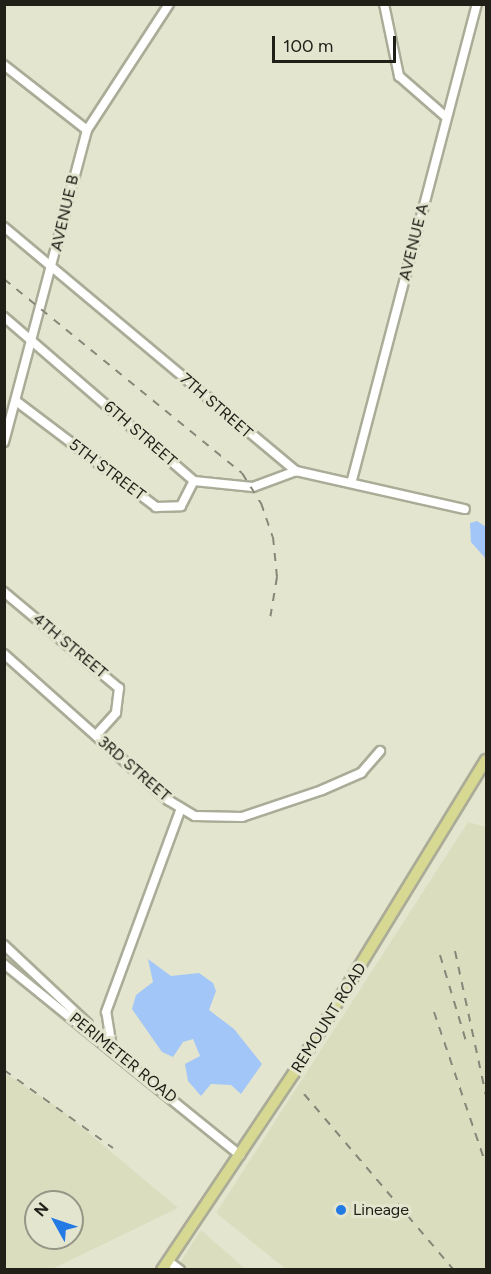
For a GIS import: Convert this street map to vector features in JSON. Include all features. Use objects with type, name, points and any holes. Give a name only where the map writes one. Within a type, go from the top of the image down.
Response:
[{"type":"main road","name":"REMOUNT ROAD","points":[[165,1265],[240,1155],[486,760]]},
{"type":"street","name":"AVENUE B","points":[[4,441],[53,266],[87,130],[169,4]]},
{"type":"street","points":[[384,4],[399,76],[446,117]]},
{"type":"street","name":"AVENUE A","points":[[352,480],[477,4]]},
{"type":"street","points":[[4,65],[87,130]]},
{"type":"street","name":"7TH STREET","points":[[4,227],[296,471]]},
{"type":"street","name":"6TH STREET","points":[[4,317],[194,482]]},
{"type":"street","name":"5TH STREET","points":[[16,401],[156,507],[182,506],[194,482]]},
{"type":"street","points":[[194,482],[253,487],[296,471],[352,480],[465,508]]},
{"type":"street","name":"4TH STREET","points":[[4,592],[119,688],[122,698],[116,713],[96,735]]},
{"type":"street","name":"3RD STREET","points":[[4,654],[181,808],[195,816],[242,818],[361,773],[380,751]]},
{"type":"street","points":[[112,1048],[106,1012],[181,808]]},
{"type":"street","points":[[4,945],[102,1040]]},
{"type":"street","name":"PERIMETER ROAD","points":[[4,964],[112,1048],[240,1155]]},
{"type":"street","points":[[165,1265],[180,1269]]},
{"type":"shaded area","points":[[468,822],[486,827],[486,1269],[286,1269],[216,1213]]},
{"type":"shaded area","points":[[5,1073],[60,1109],[178,1208],[52,1269],[5,1269]]},
{"type":"shaded area","points":[[201,1230],[245,1269],[175,1270]]},
{"type":"water","points":[[477,521],[486,527],[486,559],[471,542],[470,523]]},
{"type":"water","points":[[148,959],[171,976],[199,973],[213,983],[216,991],[209,1010],[234,1029],[262,1064],[241,1094],[231,1085],[211,1084],[201,1096],[188,1081],[185,1064],[200,1056],[193,1039],[183,1042],[173,1057],[162,1052],[132,1009],[136,995],[153,982]]},
{"type":"railway","points":[[4,279],[242,473],[261,503],[273,537],[277,577],[270,619]]},
{"type":"railway","points":[[455,951],[486,1095]]},
{"type":"railway","points":[[440,955],[466,1041]]},
{"type":"railway","points":[[434,1012],[486,1165]]},
{"type":"railway","points":[[4,1070],[113,1148]]},
{"type":"railway","points":[[304,1094],[454,1270]]},
{"type":"place","name":"Lineage","points":[[341,1210]]}]
